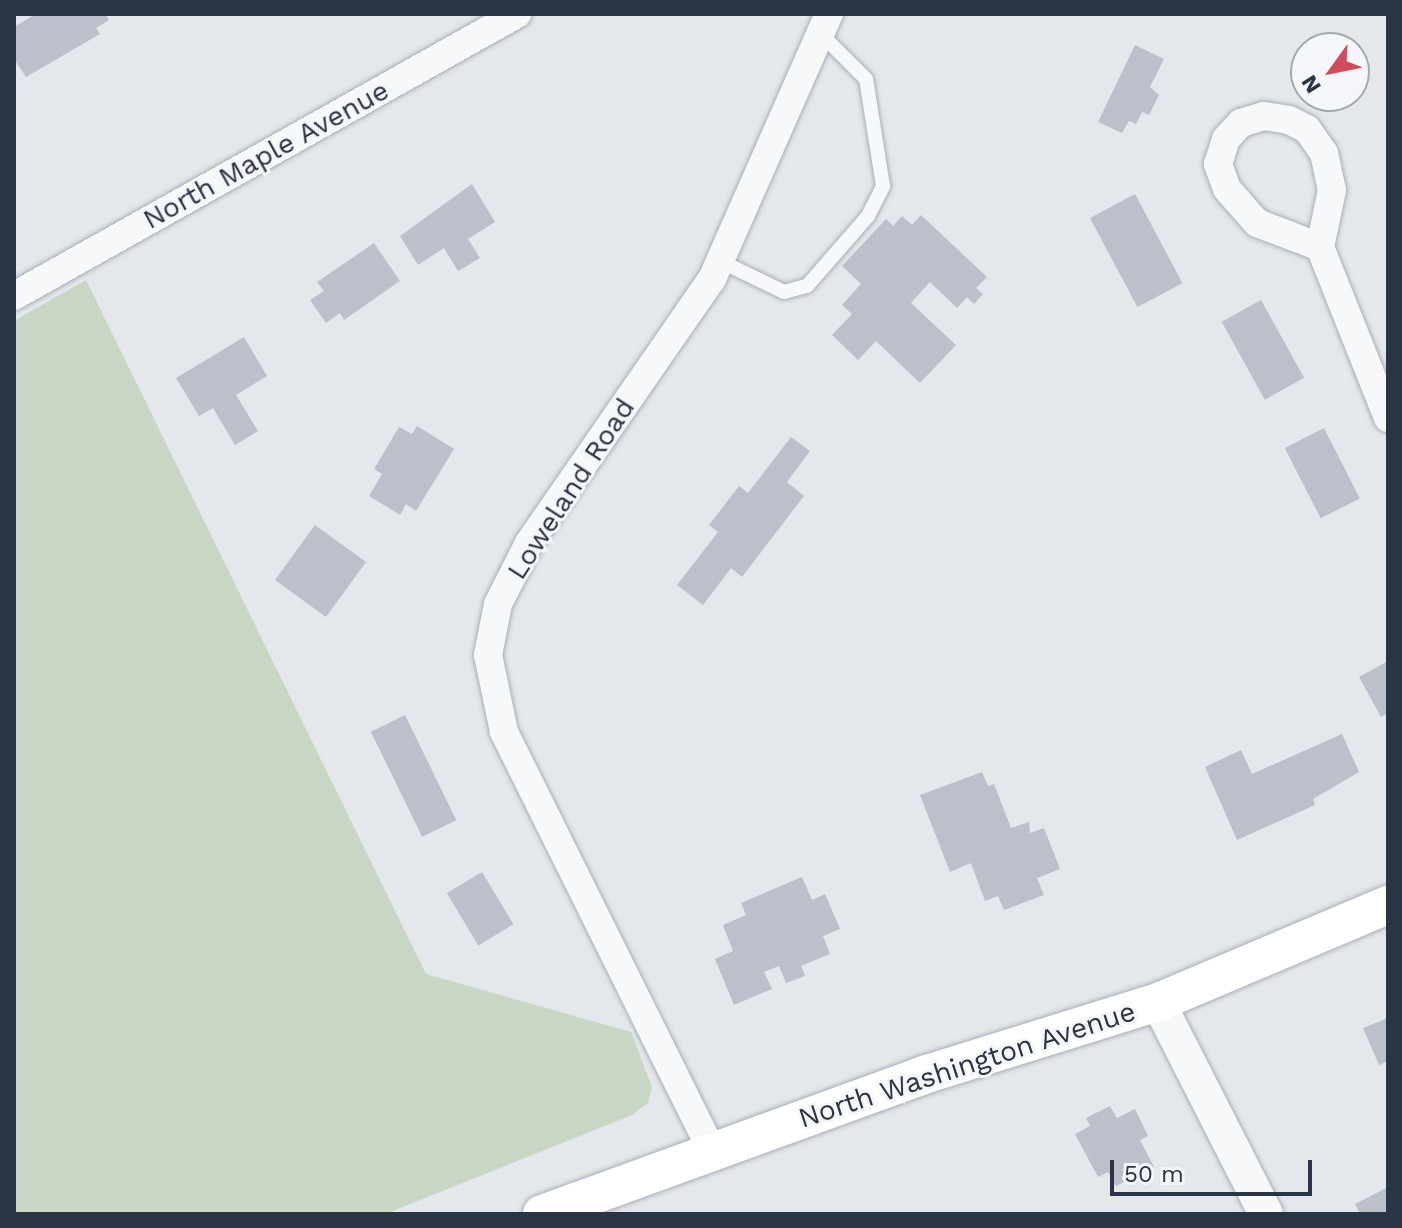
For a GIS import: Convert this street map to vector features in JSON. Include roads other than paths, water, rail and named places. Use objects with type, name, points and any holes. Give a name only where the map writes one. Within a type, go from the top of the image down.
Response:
[{"type":"main road","name":"North Washington Avenue","points":[[542,1214],[927,1074],[1158,1002],[1388,905]]},
{"type":"street","name":"North Maple Avenue","points":[[14,296],[517,14]]},
{"type":"street","name":"Loweland Road","points":[[712,1151],[504,732],[488,655],[498,604],[529,543],[720,261],[826,25]]},
{"type":"street","points":[[1320,247],[1257,223],[1227,189],[1218,164],[1226,139],[1241,123],[1264,116],[1289,120],[1307,129],[1324,153],[1332,190],[1320,247],[1388,418]]},
{"type":"street","points":[[1158,1002],[1266,1214]]},
{"type":"lane","points":[[720,261],[784,292],[807,286],[868,216],[883,186],[866,79],[826,25]]}]
